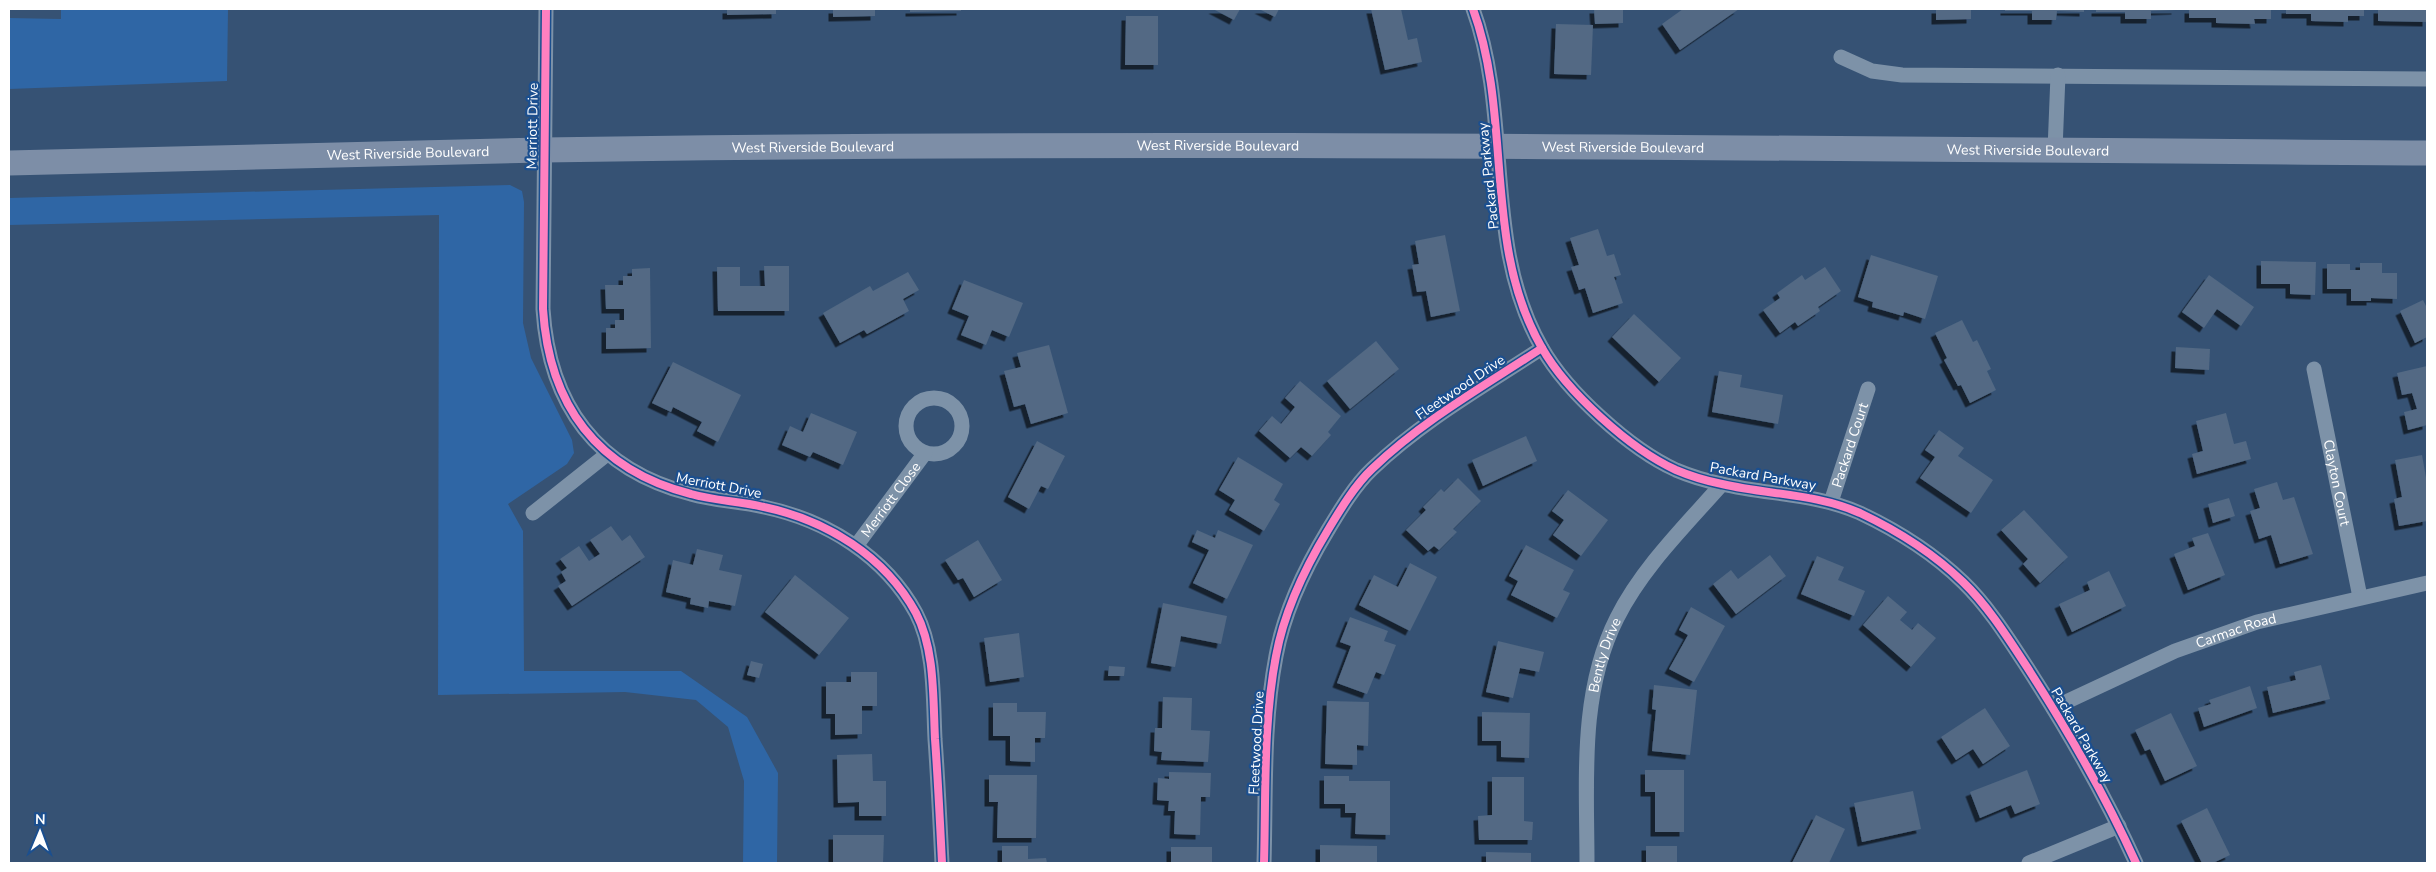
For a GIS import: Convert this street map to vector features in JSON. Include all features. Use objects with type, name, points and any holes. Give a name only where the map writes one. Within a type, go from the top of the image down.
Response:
[{"type":"main road","name":"West Riverside Boulevard","points":[[9,163],[544,150],[1498,147],[2427,153]]},
{"type":"street","name":"Merriott Drive","points":[[546,9],[543,309],[547,348],[567,404],[582,427],[606,455],[641,477],[692,495],[764,507],[796,516],[828,529],[856,546],[884,569],[902,591],[916,614],[925,638],[934,699],[942,863]]},
{"type":"street","name":"Packard Parkway","points":[[1474,9],[1489,68],[1511,270],[1526,315],[1542,348],[1562,378],[1595,412],[1638,447],[1676,470],[1722,484],[1831,502],[1862,514],[1915,544],[1964,583],[2003,631],[2053,708],[2119,826],[2136,863]]},
{"type":"street","points":[[1841,57],[1872,71],[1902,75],[2427,79]]},
{"type":"street","points":[[2056,150],[2058,75]]},
{"type":"street","name":"Fleetwood Drive","points":[[1264,863],[1267,719],[1276,654],[1291,606],[1310,561],[1336,516],[1370,471],[1408,437],[1542,348]]},
{"type":"street","name":"Clayton Court","points":[[2314,370],[2360,597]]},
{"type":"street","name":"Packard Court","points":[[1831,502],[1868,389]]},
{"type":"street","name":"Merriott Close","points":[[856,546],[925,453]]},
{"type":"street","points":[[533,513],[606,455]]},
{"type":"street","name":"Bently Drive","points":[[1587,863],[1588,729],[1592,691],[1603,650],[1617,617],[1638,585],[1662,552],[1722,484]]},
{"type":"street","name":"Carmac Road","points":[[2053,708],[2175,651],[2257,622],[2427,583]]},
{"type":"street","points":[[2029,863],[2119,826]]},
{"type":"shaded area","points":[[61,9],[228,9],[227,81],[9,89],[9,18],[61,19]]},
{"type":"shaded area","points":[[510,185],[522,191],[524,202],[523,323],[531,358],[572,440],[574,453],[567,464],[508,504],[523,531],[524,671],[681,671],[747,717],[778,773],[777,863],[743,863],[744,781],[728,727],[696,700],[625,692],[438,695],[439,215],[9,225],[9,198]]},
{"type":"building","points":[[727,9],[776,9],[776,14],[727,15]]},
{"type":"building","points":[[833,9],[875,9],[875,16],[833,17]]},
{"type":"building","points":[[910,9],[961,9],[961,11],[910,12]]},
{"type":"building","points":[[1213,9],[1240,9],[1234,20]]},
{"type":"building","points":[[1259,9],[1279,9],[1275,17]]},
{"type":"building","points":[[1371,9],[1401,9],[1408,40],[1417,38],[1422,62],[1385,70]]},
{"type":"building","points":[[1594,9],[1623,9],[1623,23],[1595,24]]},
{"type":"building","points":[[1683,9],[1739,9],[1680,50],[1662,24]]},
{"type":"building","points":[[1936,9],[1971,9],[1971,19],[1936,20]]},
{"type":"building","points":[[2005,9],[2084,9],[2084,12],[2057,11],[2056,20],[2032,20],[2032,11],[2005,11]]},
{"type":"building","points":[[2096,9],[2176,10],[2151,11],[2151,19],[2125,19],[2125,12],[2096,12]]},
{"type":"building","points":[[2189,9],[2271,9],[2271,19],[2254,19],[2255,24],[2216,23],[2216,18],[2189,18]]},
{"type":"building","points":[[2286,9],[2364,9],[2364,16],[2348,16],[2348,22],[2311,21],[2311,14],[2286,14]]},
{"type":"building","points":[[2378,9],[2427,9],[2427,22],[2378,21]]},
{"type":"building","points":[[1126,16],[1158,16],[1158,65],[1125,65]]},
{"type":"building","points":[[1556,24],[1593,25],[1591,75],[1554,74]]},
{"type":"building","points":[[1598,229],[1607,256],[1614,254],[1621,275],[1614,277],[1623,303],[1593,313],[1585,288],[1579,290],[1571,267],[1579,265],[1570,238]]},
{"type":"building","points":[[1445,235],[1460,311],[1431,317],[1426,291],[1417,292],[1412,265],[1419,264],[1415,241]]},
{"type":"building","points":[[1871,255],[1938,276],[1925,319],[1904,312],[1903,316],[1872,307],[1873,302],[1858,297]]},
{"type":"building","points":[[2261,261],[2316,262],[2315,295],[2290,294],[2290,284],[2261,284]]},
{"type":"building","points":[[2360,263],[2382,263],[2382,273],[2397,273],[2397,299],[2371,298],[2371,301],[2351,301],[2351,289],[2327,289],[2327,264],[2350,264],[2350,270],[2360,270]]},
{"type":"building","points":[[764,266],[789,266],[789,311],[718,311],[717,267],[740,267],[740,286],[765,286]]},
{"type":"building","points":[[1825,267],[1841,291],[1818,307],[1820,311],[1798,326],[1795,322],[1780,333],[1763,310],[1780,298],[1777,293],[1802,275],[1805,280]]},
{"type":"building","points":[[650,268],[651,348],[606,349],[606,328],[615,328],[615,320],[624,320],[624,309],[606,309],[605,285],[623,285],[623,276],[632,276],[632,269]]},
{"type":"building","points":[[908,272],[919,290],[903,299],[909,311],[867,334],[864,330],[840,343],[823,313],[870,286],[873,291]]},
{"type":"building","points":[[2209,275],[2254,307],[2241,326],[2217,309],[2204,328],[2182,312]]},
{"type":"building","points":[[964,280],[1023,303],[1009,337],[992,330],[986,345],[961,335],[969,316],[952,309]]},
{"type":"building","points":[[2423,300],[2427,308],[2427,337],[2415,343],[2400,311]]},
{"type":"building","points":[[1634,314],[1681,358],[1659,382],[1612,337]]},
{"type":"building","points":[[1962,320],[1973,342],[1977,340],[1991,369],[1987,371],[1996,390],[1970,403],[1961,385],[1958,386],[1944,360],[1947,358],[1935,333]]},
{"type":"building","points":[[1376,341],[1399,369],[1350,409],[1327,381]]},
{"type":"building","points":[[1049,345],[1068,413],[1031,424],[1025,404],[1014,407],[1004,371],[1021,367],[1017,353]]},
{"type":"building","points":[[2176,347],[2210,349],[2209,370],[2175,368]]},
{"type":"building","points":[[673,362],[741,395],[718,442],[697,431],[702,422],[673,407],[671,412],[652,403]]},
{"type":"building","points":[[2427,366],[2427,425],[2408,430],[2404,412],[2417,409],[2412,393],[2402,395],[2397,373]]},
{"type":"building","points":[[1719,371],[1742,375],[1740,387],[1783,395],[1778,424],[1712,412]]},
{"type":"building","points":[[1300,381],[1341,416],[1328,432],[1331,435],[1312,456],[1301,447],[1290,458],[1259,431],[1272,416],[1281,424],[1295,407],[1285,398]]},
{"type":"building","points":[[811,413],[857,432],[843,465],[813,452],[810,457],[782,445],[790,426],[803,432]]},
{"type":"building","points":[[2226,413],[2234,444],[2246,441],[2251,459],[2197,474],[2192,454],[2203,451],[2196,421]]},
{"type":"building","points":[[1939,430],[1964,448],[1958,456],[1993,480],[1971,513],[1920,478],[1935,457],[1925,450]]},
{"type":"building","points":[[1526,436],[1537,461],[1483,486],[1472,460]]},
{"type":"building","points":[[1037,441],[1065,456],[1048,489],[1041,486],[1029,509],[1008,497]]},
{"type":"building","points":[[2422,455],[2427,483],[2427,521],[2399,526],[2394,499],[2402,497],[2395,460]]},
{"type":"building","points":[[1238,457],[1283,484],[1274,500],[1280,504],[1264,531],[1229,510],[1235,500],[1219,490]]},
{"type":"building","points":[[1458,478],[1481,501],[1453,529],[1457,532],[1439,550],[1434,546],[1428,551],[1406,530],[1426,510],[1423,507],[1441,489],[1444,492]]},
{"type":"building","points":[[2277,482],[2283,500],[2294,497],[2313,554],[2280,564],[2271,535],[2259,539],[2250,511],[2260,508],[2254,489]]},
{"type":"building","points":[[1568,490],[1608,520],[1581,556],[1553,535],[1564,520],[1552,511]]},
{"type":"building","points":[[2229,498],[2235,516],[2213,523],[2208,504]]},
{"type":"building","points":[[2024,510],[2068,557],[2040,583],[2023,564],[2028,559],[2001,530]]},
{"type":"building","points":[[611,526],[622,541],[630,535],[645,557],[572,606],[558,586],[566,581],[561,572],[567,568],[560,559],[579,546],[589,561],[600,554],[590,540]]},
{"type":"building","points":[[1197,530],[1215,538],[1218,530],[1253,545],[1227,599],[1193,583],[1209,550],[1192,542]]},
{"type":"building","points":[[2208,533],[2225,575],[2188,590],[2174,554],[2195,546],[2192,538]]},
{"type":"building","points":[[978,540],[1002,580],[974,597],[963,578],[958,580],[945,560]]},
{"type":"building","points":[[1526,545],[1574,570],[1563,590],[1570,593],[1557,618],[1511,595],[1518,581],[1509,576]]},
{"type":"building","points":[[697,549],[723,555],[719,570],[742,575],[735,606],[709,601],[708,608],[690,604],[691,598],[666,592],[673,560],[693,565]]},
{"type":"building","points":[[1770,555],[1786,576],[1736,614],[1713,584],[1731,570],[1738,579]]},
{"type":"building","points":[[1817,556],[1844,567],[1838,580],[1865,591],[1854,616],[1801,594]]},
{"type":"building","points":[[1410,563],[1437,577],[1410,631],[1359,605],[1374,575],[1398,587]]},
{"type":"building","points":[[2109,571],[2126,606],[2072,632],[2059,604],[2090,590],[2087,582]]},
{"type":"building","points":[[795,575],[849,618],[819,655],[765,612]]},
{"type":"building","points":[[1888,596],[1907,612],[1900,620],[1912,630],[1918,623],[1936,638],[1911,667],[1863,625]]},
{"type":"building","points":[[1163,603],[1227,616],[1221,644],[1181,636],[1175,667],[1151,663]]},
{"type":"building","points":[[1691,607],[1725,626],[1694,682],[1669,669],[1688,635],[1679,630]]},
{"type":"building","points":[[1350,617],[1388,631],[1384,641],[1396,645],[1384,675],[1376,672],[1367,694],[1337,683],[1351,646],[1340,642]]},
{"type":"building","points":[[1019,633],[1024,677],[990,682],[984,638]]},
{"type":"building","points":[[1498,641],[1544,652],[1539,672],[1520,668],[1513,698],[1486,692]]},
{"type":"building","points":[[751,661],[763,664],[759,678],[747,675]]},
{"type":"building","points":[[2321,665],[2330,699],[2273,713],[2267,687],[2296,680],[2294,672]]},
{"type":"building","points":[[1109,666],[1125,667],[1124,676],[1108,676]]},
{"type":"building","points":[[851,672],[877,672],[877,706],[862,706],[862,734],[835,735],[835,714],[826,714],[826,682],[851,682]]},
{"type":"building","points":[[1654,685],[1697,690],[1690,755],[1652,751],[1656,710],[1652,709]]},
{"type":"building","points":[[2250,686],[2257,708],[2204,727],[2198,708],[2211,704],[2209,700]]},
{"type":"building","points":[[1163,697],[1192,698],[1191,730],[1210,731],[1208,762],[1161,760],[1162,752],[1154,751],[1155,728],[1162,728]]},
{"type":"building","points":[[1327,701],[1369,702],[1368,746],[1357,745],[1357,765],[1325,764]]},
{"type":"building","points":[[993,703],[1017,703],[1017,712],[1046,712],[1045,738],[1035,738],[1035,762],[1010,761],[1010,736],[993,736]]},
{"type":"building","points":[[1985,708],[2010,746],[1983,764],[1973,749],[1956,760],[1941,737]]},
{"type":"building","points":[[1482,712],[1530,713],[1529,758],[1501,757],[1501,741],[1482,741]]},
{"type":"building","points":[[2171,713],[2197,766],[2165,781],[2150,749],[2145,751],[2135,730]]},
{"type":"building","points":[[872,754],[873,781],[886,781],[886,816],[859,816],[859,802],[838,803],[837,755]]},
{"type":"building","points":[[1645,770],[1684,770],[1684,832],[1655,832],[1655,792],[1645,792]]},
{"type":"building","points":[[2027,770],[2040,804],[2015,814],[2011,805],[1980,818],[1970,792]]},
{"type":"building","points":[[1169,772],[1211,773],[1210,797],[1201,797],[1200,835],[1174,834],[1175,811],[1168,811],[1169,801],[1157,800],[1158,778],[1169,779]]},
{"type":"building","points":[[989,775],[1037,775],[1036,838],[997,838],[998,802],[989,802]]},
{"type":"building","points":[[1324,776],[1349,776],[1349,781],[1390,781],[1390,835],[1355,834],[1356,813],[1345,813],[1345,804],[1324,804]]},
{"type":"building","points":[[1492,777],[1524,777],[1524,821],[1533,822],[1532,840],[1479,840],[1478,816],[1492,815]]},
{"type":"building","points":[[1913,791],[1921,829],[1862,842],[1854,803]]},
{"type":"building","points":[[2207,808],[2230,855],[2213,863],[2202,863],[2181,821]]},
{"type":"building","points":[[1816,815],[1845,829],[1829,863],[1792,863]]},
{"type":"building","points":[[833,835],[884,835],[883,863],[833,863]]},
{"type":"building","points":[[1320,845],[1377,846],[1377,863],[1320,863]]},
{"type":"building","points":[[1002,846],[1028,846],[1028,859],[1046,858],[1047,863],[1002,863]]},
{"type":"building","points":[[1646,846],[1677,846],[1677,863],[1646,863]]},
{"type":"building","points":[[1171,847],[1212,847],[1212,863],[1171,863]]},
{"type":"building","points":[[1486,852],[1531,853],[1531,863],[1486,863]]},
{"type":"cycle path","points":[[546,9],[543,309],[547,344],[555,375],[568,403],[584,428],[604,450],[629,468],[658,483],[691,494],[764,507],[810,521],[852,544],[888,574],[916,613],[927,642],[930,658],[942,863]]},
{"type":"cycle path","points":[[1473,9],[1485,51],[1492,93],[1504,224],[1512,267],[1523,308],[1542,348],[1553,365],[1567,383],[1601,418],[1658,461],[1676,470],[1716,483],[1809,498],[1843,506],[1901,535],[1927,552],[1952,572],[1972,591],[1989,612],[2042,690],[2098,787],[2136,863]]},
{"type":"cycle path","points":[[1264,863],[1267,733],[1276,656],[1284,623],[1296,591],[1311,560],[1348,498],[1372,469],[1432,420],[1542,348]]}]
